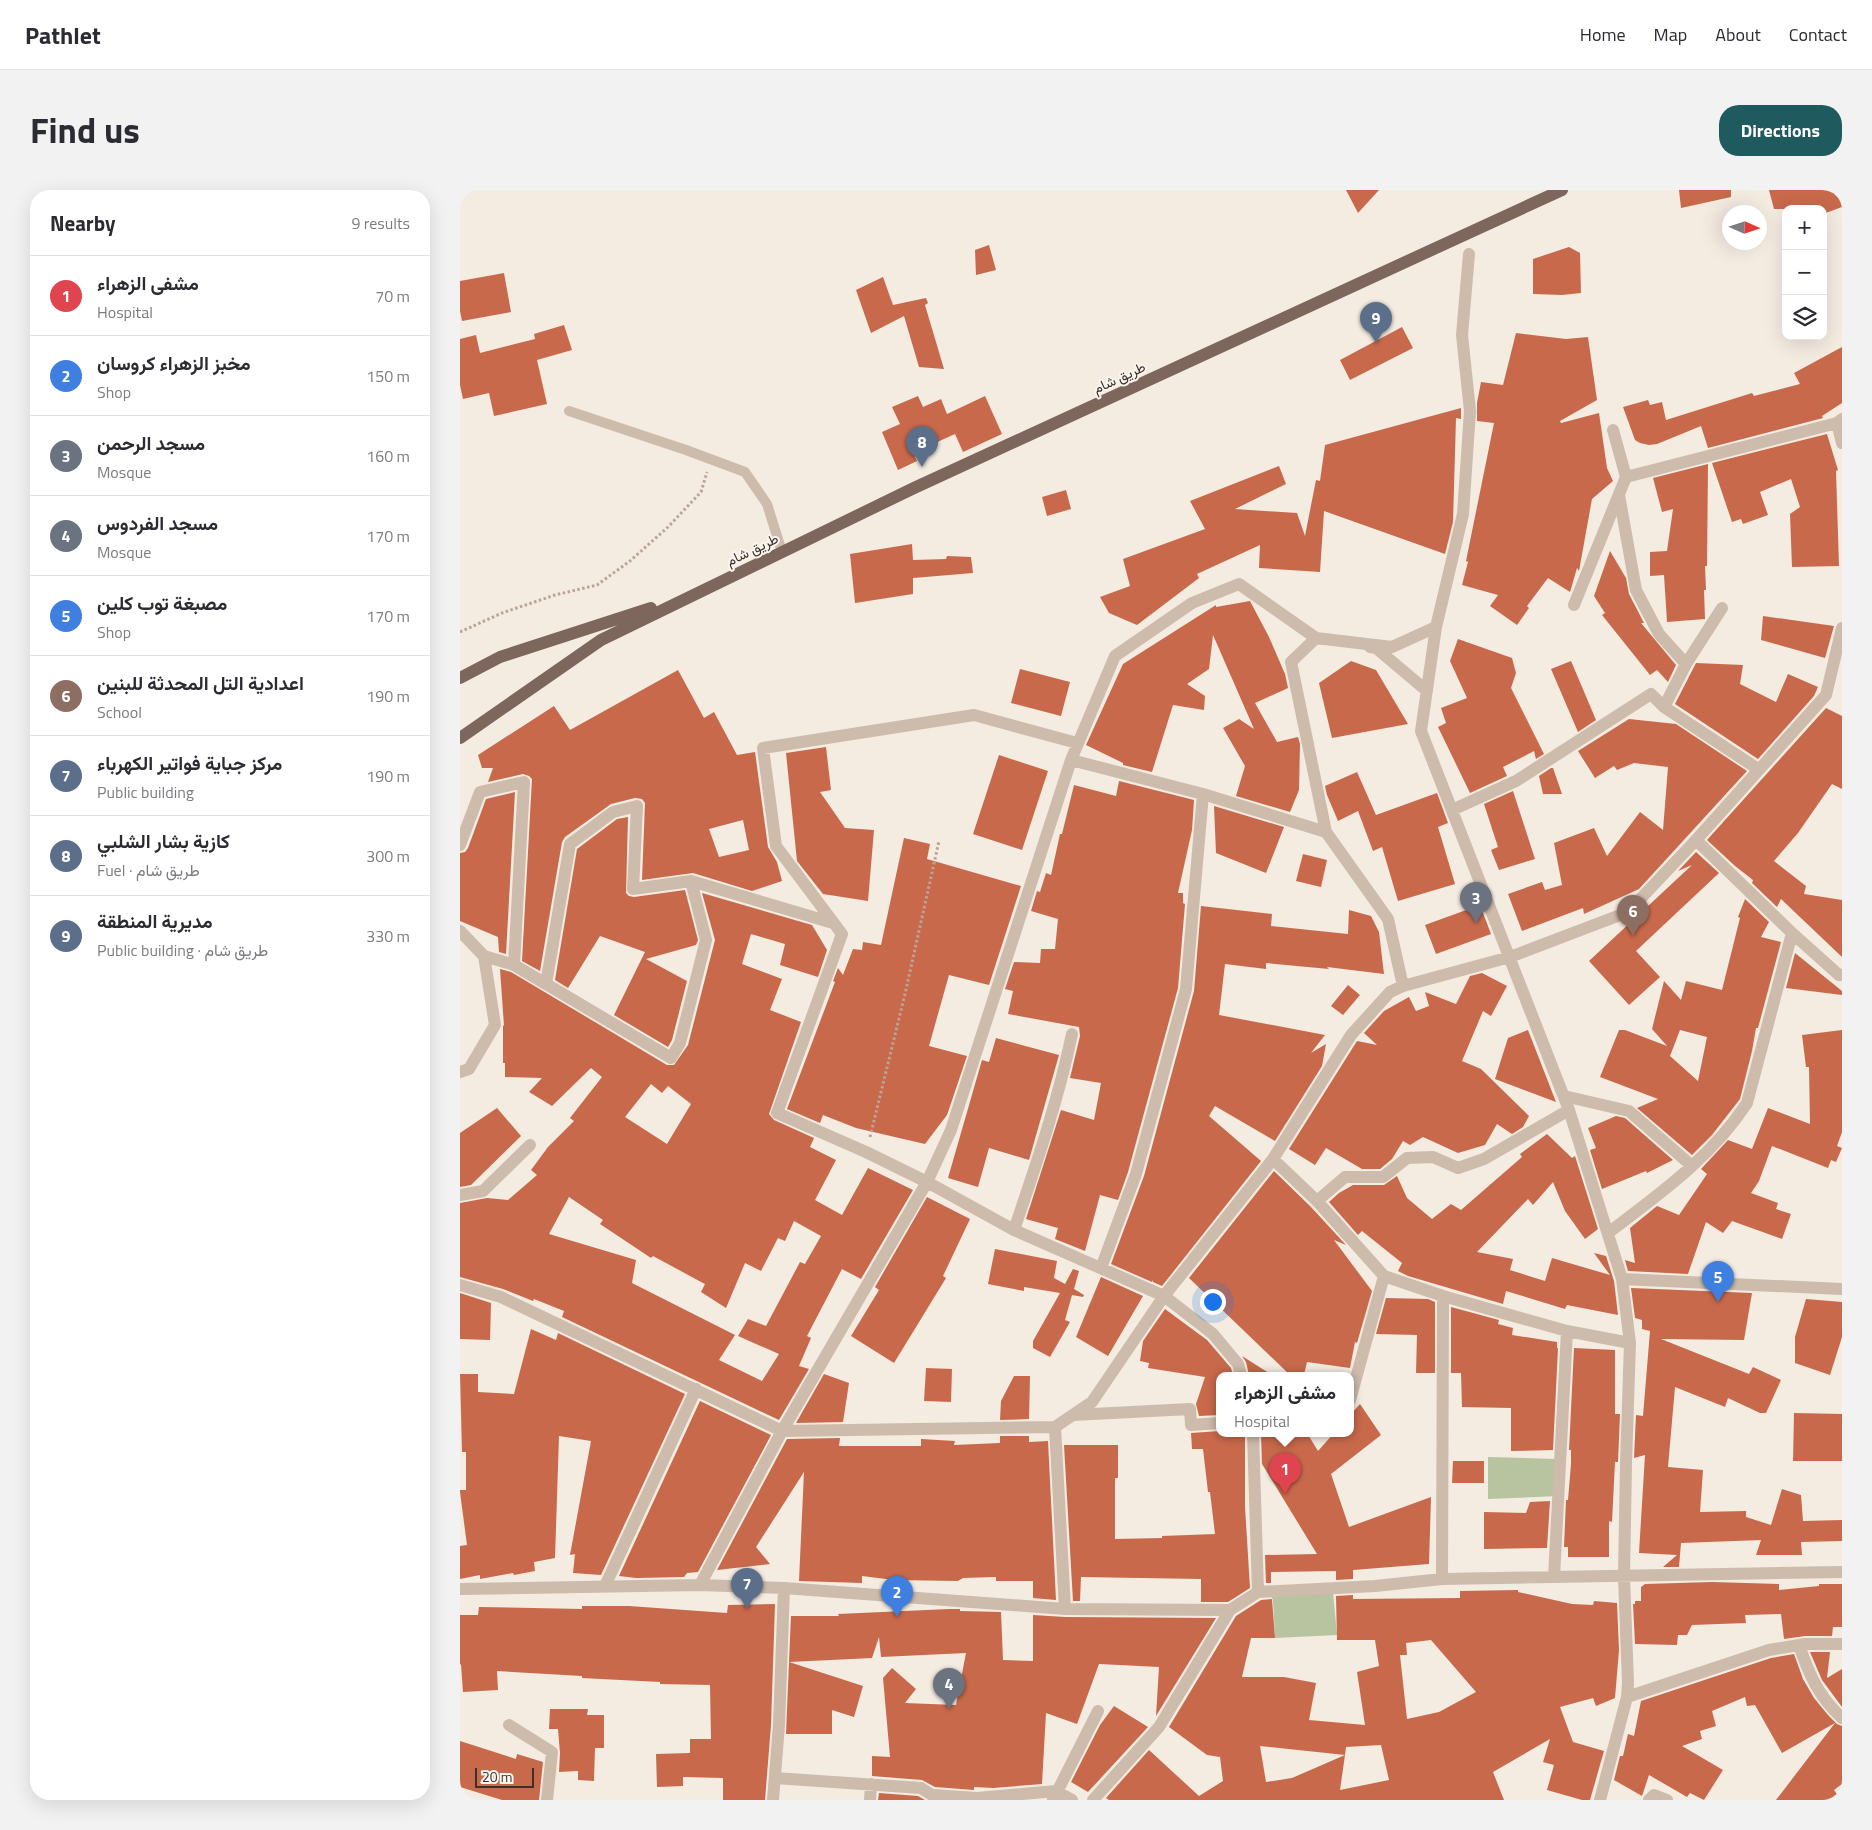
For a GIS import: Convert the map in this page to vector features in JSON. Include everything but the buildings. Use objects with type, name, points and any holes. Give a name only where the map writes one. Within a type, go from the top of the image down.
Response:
[{"type":"main road","name":"طريق شام","points":[[691,595],[914,488],[1562,190]]},
{"type":"main road","points":[[460,678],[500,657],[691,595]]},
{"type":"main road","points":[[460,738],[601,640],[691,595]]},
{"type":"street","points":[[1469,254],[1462,335],[1470,411],[1463,514],[1436,627],[1421,731],[1564,1096],[1622,1279],[1630,1344],[1624,1577],[1628,1683],[1627,1697],[1600,1800]]},
{"type":"street","points":[[1626,477],[1840,421],[1842,443]]},
{"type":"street","points":[[1574,605],[1626,477],[1613,430]]},
{"type":"street","points":[[1619,495],[1636,590],[1660,634],[1686,664]]},
{"type":"street","points":[[700,1585],[782,1431],[927,1182],[951,1130],[1071,760],[1115,656],[1192,603],[1239,584],[1316,638],[1376,648],[1427,691]]},
{"type":"street","points":[[1664,707],[1686,664],[1722,608]]},
{"type":"street","points":[[1316,638],[1392,647],[1436,627]]},
{"type":"street","points":[[460,1285],[501,1296],[782,1431],[1054,1427],[1092,1402],[1164,1296],[1273,1159],[1351,1035],[1390,992],[1403,986],[1510,958],[1628,912],[1696,840],[1826,695],[1842,628]]},
{"type":"street","points":[[1316,638],[1291,662],[1326,832],[1388,919],[1403,986]]},
{"type":"street","points":[[1452,810],[1516,781],[1651,694],[1664,707],[1758,769]]},
{"type":"street","points":[[1077,743],[974,715],[763,748],[776,846],[842,934],[777,1113],[866,1152],[927,1182],[1014,1230],[1164,1296],[1213,1334],[1238,1364],[1240,1372]]},
{"type":"street","points":[[1071,760],[1203,794],[1326,832]]},
{"type":"street","points":[[460,845],[480,792],[524,782],[514,965]]},
{"type":"street","points":[[1101,1268],[1136,1174],[1186,990],[1203,794]]},
{"type":"street","points":[[546,984],[570,844],[613,812],[636,806],[633,889],[692,881],[833,922]]},
{"type":"street","points":[[1696,840],[1792,932],[1839,975],[1842,975]]},
{"type":"street","points":[[460,931],[484,956],[514,965],[671,1058],[680,1043],[706,940],[692,881]]},
{"type":"street","points":[[1608,1233],[1679,1179],[1736,1119],[1747,1103],[1792,932]]},
{"type":"street","points":[[460,1072],[468,1070],[495,1025],[484,956]]},
{"type":"street","points":[[1014,1230],[1043,1145],[1062,1081],[1072,1034]]},
{"type":"street","points":[[1564,1096],[1629,1111],[1692,1166]]},
{"type":"street","points":[[1317,1201],[1345,1177],[1383,1177],[1407,1158],[1433,1157],[1458,1168],[1484,1159],[1569,1110]]},
{"type":"street","points":[[460,1195],[483,1191],[530,1145]]},
{"type":"street","points":[[1273,1159],[1317,1201],[1384,1276],[1443,1296],[1567,1331],[1630,1344]]},
{"type":"street","points":[[1354,1385],[1384,1276]]},
{"type":"street","points":[[1622,1279],[1842,1288]]},
{"type":"street","points":[[1442,1579],[1443,1296]]},
{"type":"street","points":[[1554,1577],[1567,1331]]},
{"type":"street","points":[[605,1586],[696,1389]]},
{"type":"street","points":[[1073,1415],[1190,1408],[1191,1425],[1216,1423]]},
{"type":"street","points":[[1054,1427],[1066,1610]]},
{"type":"street","points":[[1253,1437],[1258,1592]]},
{"type":"street","points":[[1094,1800],[1160,1726],[1230,1610],[1258,1592],[1356,1588],[1442,1579],[1842,1572]]},
{"type":"street","points":[[460,1589],[700,1585],[784,1588],[1066,1610],[1230,1610]]},
{"type":"street","points":[[772,1800],[775,1778],[784,1588]]},
{"type":"street","points":[[1627,1697],[1769,1650],[1799,1645],[1842,1644]]},
{"type":"street","points":[[1799,1645],[1811,1679],[1833,1710],[1842,1718]]},
{"type":"street","points":[[1054,1795],[1098,1711]]},
{"type":"street","points":[[509,1725],[552,1752],[547,1800]]},
{"type":"street","points":[[775,1778],[921,1788],[932,1795],[977,1798],[1054,1795],[1072,1800]]},
{"type":"street","points":[[870,1800],[872,1784]]},
{"type":"street","points":[[1649,1800],[1654,1795],[1667,1800]]},
{"type":"lane","points":[[569,411],[745,472],[767,504],[782,552]]},
{"type":"path","points":[[460,632],[502,613],[555,595],[597,585],[630,561],[668,527],[701,492],[711,459]]},
{"type":"path","points":[[866,1152],[905,994],[939,841]]},
{"type":"green space","points":[[1488,1457],[1556,1459],[1559,1496],[1488,1499]]},
{"type":"green space","points":[[1333,1592],[1337,1635],[1275,1638],[1273,1600],[1270,1594]]},
{"type":"place","name":"مديرية المنطقة","points":[[1376,343]]},
{"type":"place","name":"كازية بشار الشلبي","points":[[922,467]]},
{"type":"place","name":"مسجد الرحمن","points":[[1476,923]]},
{"type":"place","name":"اعدادية التل المحدثة للبنين","points":[[1633,936]]},
{"type":"place","name":"مصبغة توب كلين","points":[[1718,1302]]},
{"type":"place","name":"مشفى الزهراء","points":[[1285,1494]]},
{"type":"place","name":"مركز جباية فواتير الكهرباء","points":[[747,1609]]},
{"type":"place","name":"مخبز الزهراء كروسان","points":[[897,1617]]},
{"type":"place","name":"مسجد الفردوس","points":[[949,1709]]}]
